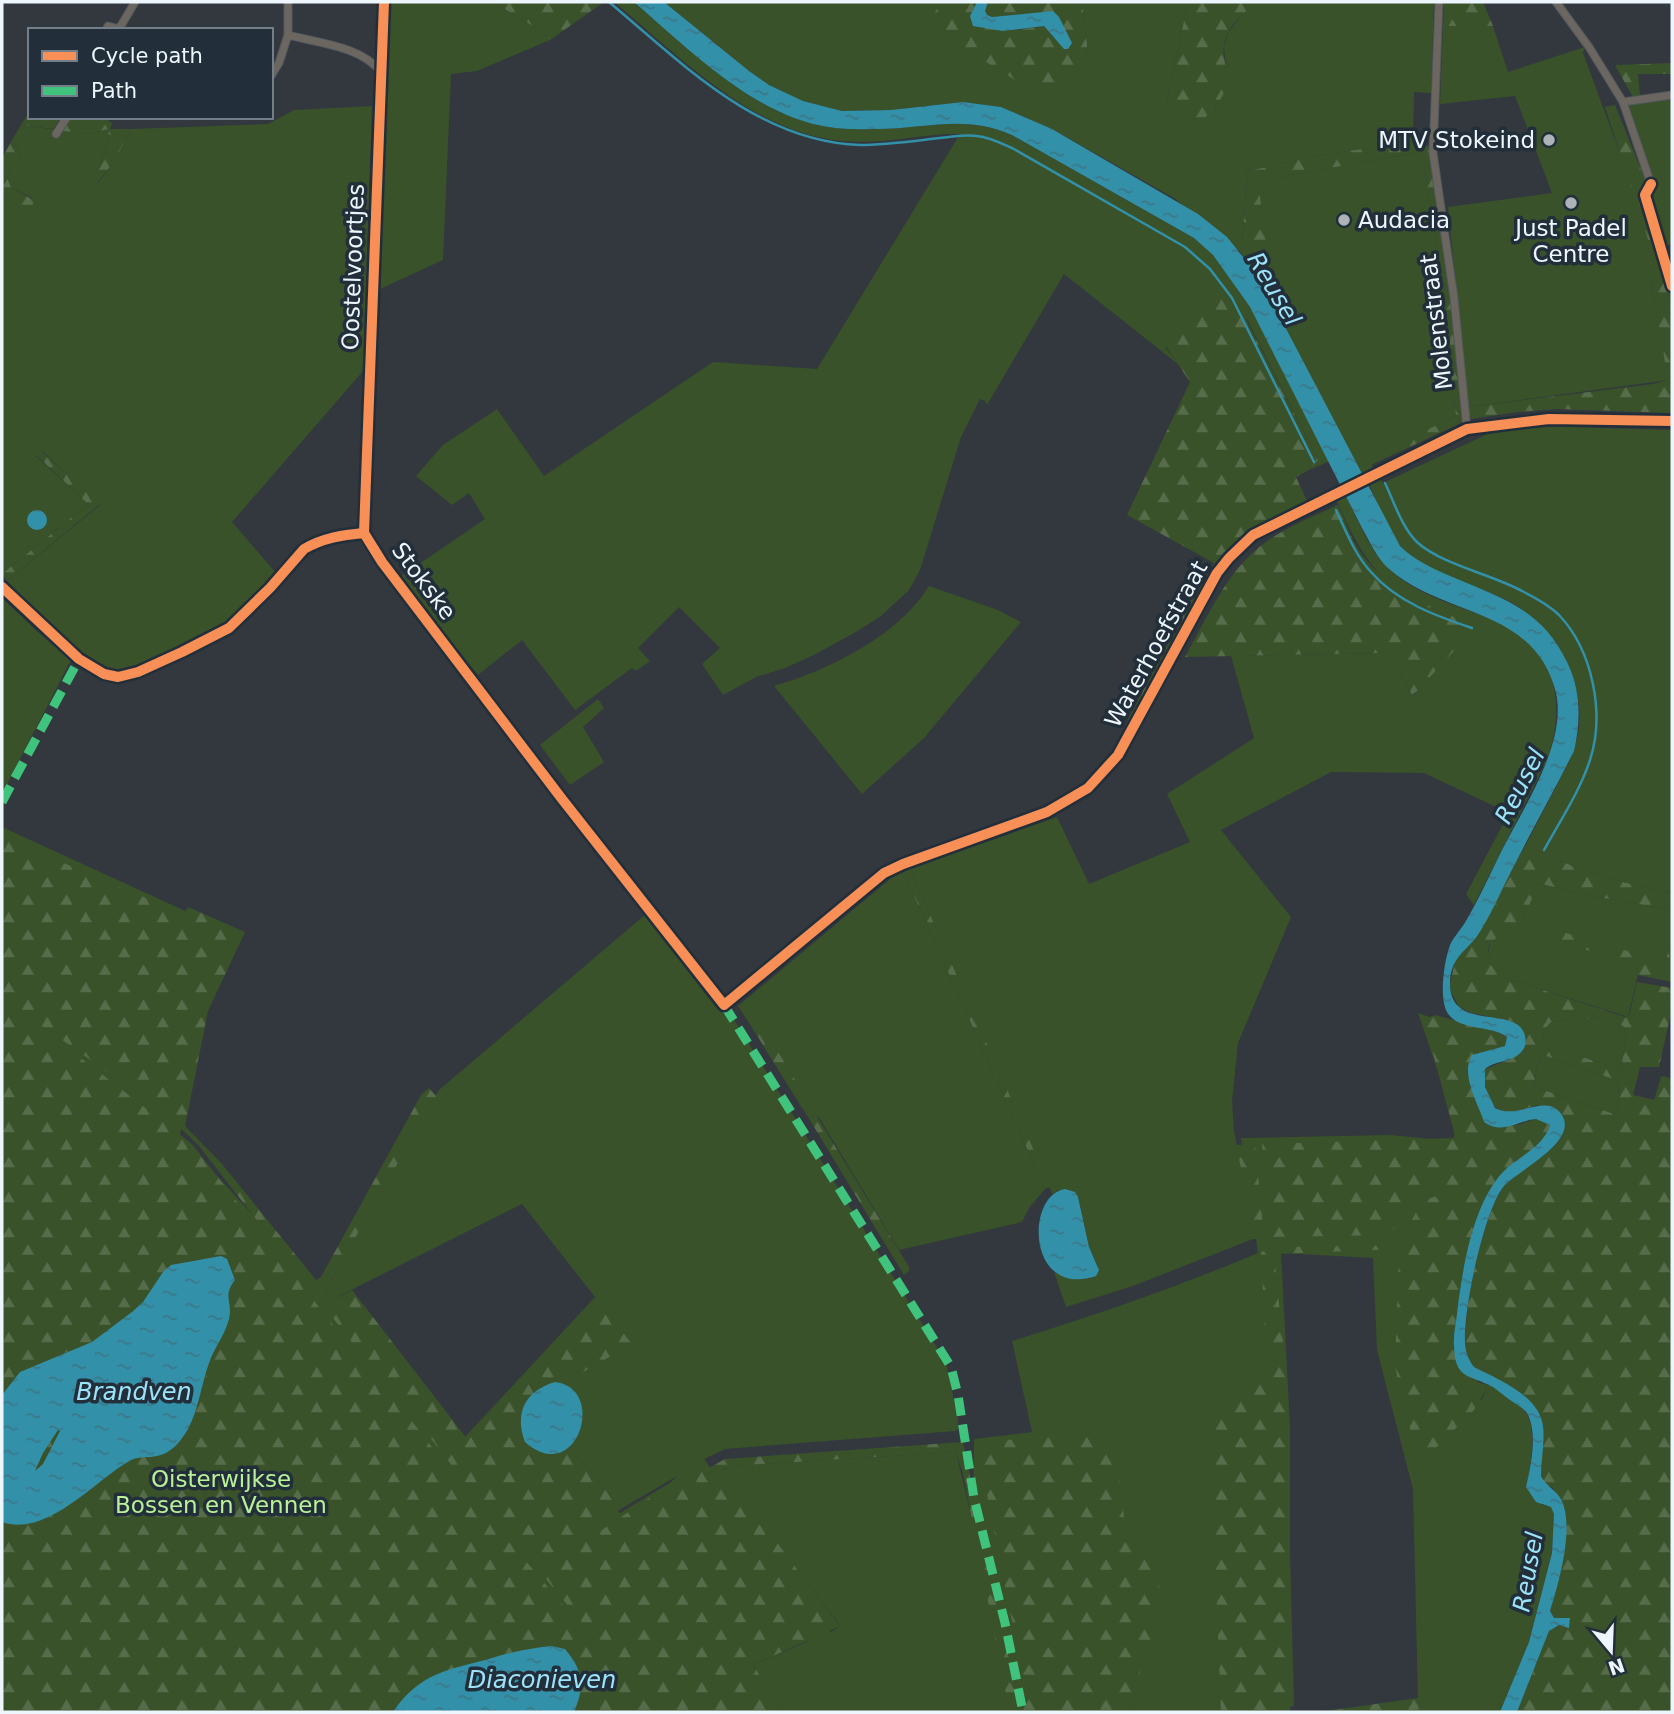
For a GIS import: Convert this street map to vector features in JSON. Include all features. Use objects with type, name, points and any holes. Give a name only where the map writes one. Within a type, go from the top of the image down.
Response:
[{"type":"street","points":[[121,28],[135,2]]},
{"type":"street","points":[[273,73],[288,35],[288,2]]},
{"type":"street","name":"Oostelvoortjes","points":[[364,533],[384,2]]},
{"type":"street","name":"Molenstraat","points":[[1439,2],[1433,153],[1454,298],[1467,429]]},
{"type":"street","points":[[1556,2],[1589,47],[1623,102],[1651,184]]},
{"type":"street","points":[[288,35],[362,55],[374,62],[382,72]]},
{"type":"street","points":[[1623,102],[1672,95]]},
{"type":"street","points":[[56,134],[66,119]]},
{"type":"street","name":"Waterhoefstraat","points":[[724,1005],[884,873],[1047,812],[1088,788],[1118,755],[1217,573],[1229,558],[1259,531],[1467,429],[1549,419],[1672,421]]},
{"type":"street","name":"Stokske","points":[[2,587],[79,659],[104,674],[118,677],[138,672],[221,633],[243,616],[304,549],[316,541],[364,533],[382,562],[562,799],[724,1005]]},
{"type":"green space","points":[[389,2],[493,2],[541,31],[550,40],[477,71],[451,74],[443,260],[380,289]]},
{"type":"green space","points":[[493,2],[604,2],[550,40],[541,31]]},
{"type":"green space","points":[[614,2],[634,2],[740,90],[788,116],[813,124],[844,129],[961,124],[994,129],[1012,135],[1194,238],[1213,255],[1250,307],[1330,461],[1309,470],[1318,460],[1247,319],[1165,347],[1179,365],[1064,274],[987,405],[980,399],[961,437],[920,570],[909,590],[881,616],[814,655],[756,677],[723,695],[702,664],[720,648],[679,607],[638,648],[650,661],[636,671],[632,668],[575,710],[522,640],[478,675],[400,577],[485,519],[469,493],[452,505],[416,476],[443,445],[497,409],[544,476],[713,362],[817,369],[960,134],[858,142],[810,135],[778,124],[720,89]]},
{"type":"green space","points":[[664,2],[942,2],[927,24],[1088,53],[1082,2],[1188,2],[1166,105],[1215,108],[1227,83],[1224,46],[1228,33],[1243,13],[1258,2],[1434,2],[1431,93],[1414,92],[1413,142],[1321,155],[1248,171],[1242,238],[1268,273],[1258,181],[1414,153],[1424,163],[1456,416],[1368,458],[1375,471],[1364,476],[1252,268],[1240,252],[1174,198],[1052,129],[1001,107],[963,102],[891,110],[842,111],[803,101],[769,85],[749,71]]},
{"type":"green space","points":[[942,2],[977,2],[970,16],[1016,30],[1044,26],[1054,38],[1053,12],[992,17],[984,11],[988,2],[1082,2],[1088,53],[1056,106],[926,24]]},
{"type":"green space","points":[[1188,2],[1258,2],[1242,15],[1229,31],[1224,49],[1227,78],[1224,93],[1205,118],[1193,127],[1166,105]]},
{"type":"green space","points":[[1444,2],[1483,2],[1493,26],[1443,26]]},
{"type":"green space","points":[[1443,26],[1493,26],[1508,72],[1585,47],[1583,53],[1640,207],[1640,196],[1644,194],[1672,289],[1672,308],[1644,207],[1659,270],[1651,280],[1669,380],[1468,407],[1448,207],[1552,193],[1515,96],[1440,104]]},
{"type":"green space","points":[[1672,63],[1672,74],[1638,74],[1640,96],[1633,97],[1615,65]]},
{"type":"green space","points":[[1672,97],[1672,246],[1671,244],[1664,247],[1646,195],[1654,181],[1628,105]]},
{"type":"green space","points":[[1615,105],[1646,182],[1643,196],[1640,196],[1640,209],[1643,207],[1672,308],[1672,413],[1557,409],[1471,419],[1468,407],[1668,380],[1651,279],[1658,270],[1605,107]]},
{"type":"green space","points":[[372,106],[363,371],[232,522],[276,573],[231,619],[139,665],[120,669],[104,665],[73,646],[7,581],[100,505],[42,451],[36,456],[88,504],[2,574],[2,195],[28,213],[32,198],[11,187],[7,178],[11,167],[21,156],[12,140],[21,125],[87,134],[109,129],[105,152],[95,173],[98,183],[114,162],[131,129],[268,124],[294,110]]},
{"type":"green space","points":[[28,114],[28,119],[60,119],[53,129],[21,125]]},
{"type":"green space","points":[[69,119],[106,119],[112,123],[110,129],[131,129],[114,162],[97,183],[95,173],[105,152],[109,129],[87,134],[63,131]]},
{"type":"green space","points":[[12,140],[21,156],[11,167],[7,178],[11,187],[35,201],[28,213],[2,195],[2,158]]},
{"type":"green space","points":[[1413,142],[1414,146],[1430,146],[1449,284],[1463,422],[1371,465],[1367,458],[1456,416],[1424,163],[1414,153],[1258,181],[1270,275],[1242,239],[1248,171],[1321,155]]},
{"type":"green space","points":[[1231,290],[1318,460],[1309,470],[1296,477],[1308,503],[1250,535],[1220,562],[1126,727],[1192,599],[1214,563],[1127,515],[1190,382],[1165,345]]},
{"type":"green space","points":[[1536,426],[1672,430],[1672,893],[1597,874],[1562,862],[1526,844],[1569,762],[1579,729],[1579,708],[1570,668],[1548,633],[1517,606],[1432,570],[1407,553],[1389,530],[1369,484],[1379,478],[1383,483],[1496,430]]},
{"type":"green space","points":[[41,451],[100,504],[7,581],[2,574],[88,504],[36,455]]},
{"type":"green space","name":"Oisterwijkse Bossen en Vennen","points":[[1345,495],[1371,546],[1382,561],[1408,584],[1440,600],[1507,626],[1524,638],[1547,667],[1556,701],[1556,719],[1548,758],[1474,905],[1466,894],[1509,813],[1424,773],[1331,772],[1221,830],[1291,917],[1238,1043],[1232,1101],[1234,1132],[1251,1212],[1241,1138],[1390,1135],[1462,1142],[1418,1013],[1441,1021],[1486,1182],[1457,1272],[1481,1401],[1487,1388],[1492,1386],[1524,1410],[1532,1436],[1526,1487],[1542,1505],[1552,1507],[1554,1514],[1552,1553],[1529,1642],[1500,1712],[1317,1712],[1418,1701],[1413,1489],[1377,1350],[1373,1258],[1281,1253],[1290,1426],[1290,1712],[1132,1712],[1137,1679],[1128,1712],[785,1712],[753,1665],[811,1640],[742,1663],[775,1712],[2,1712],[2,827],[242,937],[203,999],[180,1135],[324,1293],[327,1293],[325,1291],[439,1090],[646,914],[709,998],[720,1009],[730,1013],[946,1362],[958,1420],[958,1429],[955,1431],[725,1449],[704,1459],[831,1632],[840,1626],[836,1620],[721,1471],[732,1466],[956,1452],[973,1524],[974,1439],[1032,1432],[1012,1341],[1136,1300],[1258,1253],[1256,1239],[1253,1239],[1133,1286],[1066,1307],[1054,1272],[1072,1279],[1090,1278],[1098,1266],[1089,1247],[1078,1197],[1058,1190],[1053,1195],[910,869],[1057,817],[1089,884],[1190,842],[1167,794],[1254,738],[1231,656],[1389,653],[1414,695],[1458,619],[1413,600],[1381,575],[1357,542],[1336,499]],"holes":[[[522,1204],[595,1297],[464,1438],[337,1297]],[[582,1409],[580,1429],[569,1446],[621,1509],[677,1476],[620,1513],[509,1423]]]},
{"type":"green space","points":[[1338,505],[1359,550],[1383,577],[1412,597],[1477,626],[1417,691],[1412,695],[1389,653],[1185,657],[1219,595],[1240,565],[1283,531]]},
{"type":"green space","points":[[929,586],[998,610],[1021,622],[924,738],[862,794],[774,686],[817,671],[860,649],[899,620],[916,604]]},
{"type":"green space","points":[[2,598],[71,660],[2,794]]},
{"type":"green space","points":[[598,699],[604,708],[583,727],[604,762],[570,785],[540,745]]},
{"type":"green space","points":[[2,837],[184,914],[188,907],[245,932],[208,1011],[185,1126],[222,1164],[316,1280],[321,1277],[421,1095],[429,1088],[436,1096],[325,1291],[332,1300],[352,1290],[468,1440],[599,1302],[632,1344],[564,1383],[555,1382],[537,1390],[564,1451],[569,1446],[621,1509],[538,1568],[460,1476],[404,1404],[386,1386],[199,1146],[94,1062],[2,1003]]},
{"type":"green space","points":[[1526,844],[1562,862],[1597,874],[1672,893],[1672,910],[1581,894],[1538,883],[1524,919],[1662,961],[1666,959],[1672,938],[1672,982],[1638,975],[1608,958],[1521,925],[1505,929],[1489,945],[1488,951],[1491,965],[1500,976],[1625,1017],[1629,1016],[1637,982],[1672,988],[1672,1008],[1659,1067],[1640,1067],[1633,1095],[1654,1100],[1661,1077],[1672,1079],[1672,1712],[1517,1712],[1549,1631],[1559,1625],[1569,1627],[1570,1618],[1554,1618],[1550,1611],[1562,1564],[1553,1488],[1545,1484],[1541,1476],[1543,1424],[1514,1389],[1474,1367],[1468,1353],[1466,1332],[1472,1279],[1494,1204],[1502,1189],[1515,1175],[1548,1151],[1562,1136],[1538,1105],[1507,1114],[1495,1107],[1487,1096],[1485,1069],[1511,1059],[1513,1022],[1472,1013],[1459,1007],[1451,992],[1455,961],[1472,941]],"holes":[[[1575,1015],[1589,1019],[1598,1017],[1623,1026],[1626,1035],[1621,1070],[1544,1044],[1544,1032],[1551,1022]],[[1540,1054],[1619,1081],[1617,1115],[1535,1087]]]},
{"type":"green space","points":[[910,869],[1050,1187],[1045,1189],[903,871]]},
{"type":"green space","points":[[903,871],[1045,1189],[1029,1208],[1022,1222],[899,1250],[820,1119],[816,1115],[808,1117],[804,1111],[810,1106],[809,1103],[759,1021],[751,1026],[738,1006]]},
{"type":"green space","points":[[1538,883],[1581,894],[1672,910],[1672,938],[1666,959],[1648,959],[1525,921],[1524,916]]},
{"type":"green space","points":[[1521,925],[1600,954],[1638,975],[1628,1017],[1500,976],[1489,959],[1491,943],[1502,931]]},
{"type":"green space","name":"Oisterwijkse Bossen en Vennen","points":[[2,1008],[86,1062],[192,1144],[461,1485],[654,1712],[574,1712],[582,1694],[499,1655],[399,1703],[393,1712],[2,1712],[2,1522],[19,1525],[54,1515],[133,1460],[142,1456],[157,1456],[188,1430],[200,1399],[209,1362],[227,1325],[230,1311],[227,1291],[234,1282],[209,1257],[171,1265],[132,1312],[92,1342],[32,1366],[13,1378],[2,1395]]},
{"type":"green space","points":[[1435,1015],[1495,1031],[1507,1037],[1505,1046],[1473,1055],[1478,1105],[1484,1122],[1517,1125],[1536,1119],[1550,1125],[1539,1143],[1507,1169],[1491,1188],[1480,1211],[1467,1258],[1456,1314],[1456,1359],[1465,1376],[1492,1386],[1487,1388],[1474,1410],[1420,1464],[1395,1365],[1399,1249],[1274,1254],[1285,1362],[1294,1706],[1288,1707],[1288,1712],[1221,1712],[1210,1426],[1267,1373],[1261,1252],[1279,1247],[1392,1245],[1401,1237],[1423,1203],[1442,1195],[1458,1197],[1460,1189],[1431,1187],[1422,1191],[1389,1235],[1271,1237],[1262,1144],[1454,1138],[1424,1019]]},
{"type":"green space","points":[[1575,1015],[1589,1019],[1598,1017],[1623,1026],[1626,1035],[1621,1070],[1544,1044],[1544,1032],[1551,1022]]},
{"type":"green space","points":[[759,1020],[809,1103],[810,1106],[804,1111],[751,1026]]},
{"type":"green space","points":[[1540,1054],[1619,1081],[1617,1115],[1535,1087]]},
{"type":"green space","points":[[816,1115],[909,1267],[909,1271],[904,1275],[808,1117]]},
{"type":"green space","points":[[1255,1144],[1264,1237],[1259,1238],[1236,1145]]},
{"type":"green space","points":[[58,1430],[43,1464],[35,1471],[43,1453]]},
{"type":"green space","points":[[1114,1430],[1125,1526],[1141,1543],[1153,1563],[1159,1584],[1157,1630],[1138,1678],[1132,1712],[1024,1712],[1021,1667],[977,1443]]},
{"type":"green space","points":[[963,1442],[1020,1712],[987,1712],[1007,1709],[1008,1704],[963,1474],[956,1452],[732,1466],[722,1470],[840,1626],[753,1665],[785,1712],[657,1712],[540,1572],[652,1496],[679,1485],[725,1459]]},
{"type":"green space","points":[[1418,1698],[1419,1712],[1319,1712]]},
{"type":"water","points":[[634,2],[664,2],[749,71],[769,85],[803,101],[842,111],[891,110],[963,102],[1001,107],[1052,129],[1198,214],[1227,237],[1252,268],[1400,546],[1430,567],[1518,607],[1545,629],[1567,662],[1575,684],[1578,706],[1574,751],[1486,922],[1453,966],[1450,984],[1453,999],[1461,1008],[1472,1014],[1510,1021],[1520,1027],[1525,1036],[1525,1046],[1518,1055],[1485,1069],[1485,1087],[1495,1108],[1513,1111],[1550,1106],[1557,1109],[1563,1117],[1565,1127],[1553,1146],[1504,1186],[1496,1198],[1476,1261],[1465,1327],[1466,1352],[1474,1367],[1516,1389],[1534,1405],[1540,1415],[1543,1426],[1541,1476],[1560,1498],[1566,1518],[1563,1559],[1550,1611],[1554,1618],[1570,1618],[1569,1628],[1559,1625],[1549,1631],[1517,1712],[1500,1712],[1529,1642],[1552,1553],[1554,1514],[1551,1507],[1536,1502],[1526,1487],[1533,1440],[1527,1413],[1493,1387],[1460,1370],[1455,1357],[1454,1338],[1470,1240],[1483,1203],[1502,1173],[1542,1140],[1550,1125],[1536,1119],[1503,1127],[1484,1122],[1469,1080],[1469,1063],[1472,1055],[1505,1046],[1507,1037],[1461,1024],[1449,1015],[1444,1001],[1443,982],[1450,944],[1475,904],[1532,795],[1550,753],[1558,712],[1556,693],[1545,665],[1529,644],[1508,628],[1410,584],[1384,564],[1362,528],[1250,307],[1213,255],[1194,238],[1012,135],[994,129],[977,125],[945,124],[844,129],[813,124],[788,116],[740,90]]},
{"type":"water","points":[[977,2],[988,2],[985,11],[992,17],[1053,11],[1072,43],[1068,49],[1064,49],[1044,26],[1003,31],[973,26],[970,16]]},
{"type":"water","points":[[37,510],[44,513],[47,520],[44,527],[37,530],[30,527],[27,520],[30,513]]},
{"type":"water","points":[[1065,1189],[1075,1192],[1078,1197],[1089,1247],[1099,1270],[1096,1276],[1073,1279],[1056,1273],[1045,1260],[1039,1225],[1043,1208],[1052,1195]]},
{"type":"water","name":"Brandven","points":[[221,1256],[227,1259],[235,1280],[228,1295],[230,1313],[227,1325],[211,1357],[195,1413],[185,1433],[176,1446],[167,1452],[131,1460],[53,1515],[19,1525],[2,1522],[2,1395],[20,1372],[92,1342],[132,1312],[171,1265]],"holes":[[[58,1430],[60,1431],[43,1464],[35,1471],[43,1453]]]},
{"type":"water","points":[[555,1382],[571,1388],[580,1400],[583,1416],[579,1432],[571,1445],[559,1453],[543,1453],[525,1442],[522,1413],[529,1397]]},
{"type":"water","name":"Diaconieven","points":[[552,1646],[565,1649],[579,1672],[581,1687],[574,1712],[393,1712],[414,1688],[436,1674],[507,1654]]},
{"type":"waterway","points":[[609,2],[665,50],[724,95],[755,115],[788,130],[823,140],[860,145],[963,135],[995,140],[1185,247],[1210,269],[1232,298],[1314,462]]},
{"type":"waterway","points":[[1385,483],[1403,522],[1418,543],[1441,558],[1512,586],[1543,602],[1559,615],[1580,646],[1588,665],[1596,703],[1594,742],[1581,783],[1544,850]]},
{"type":"waterway","points":[[1336,510],[1360,558],[1381,583],[1418,607],[1472,628]]},
{"type":"marked path","points":[[2,802],[79,659]]},
{"type":"marked path","points":[[724,1005],[951,1367],[974,1498],[1005,1623],[1023,1712]]},
{"type":"cycle path","points":[[364,533],[384,2]]},
{"type":"cycle path","points":[[1651,184],[1645,195],[1672,286]]},
{"type":"cycle path","points":[[2,587],[79,659],[104,674],[118,677],[138,672],[229,628],[270,588],[304,549],[318,542],[364,533],[382,562],[562,799],[724,1005],[884,873],[1047,812],[1088,788],[1118,755],[1217,573],[1253,535],[1467,429],[1549,419],[1672,421]]},
{"type":"place","name":"MTV Stokeind","points":[[1549,140]]},
{"type":"place","name":"Just Padel Centre","points":[[1571,203]]},
{"type":"place","name":"Audacia","points":[[1344,220]]},
{"type":"water label","name":"Reusel","points":[[1274,289]]},
{"type":"water label","name":"Reusel","points":[[1520,786]]},
{"type":"water label","name":"Reusel","points":[[1528,1572]]}]
